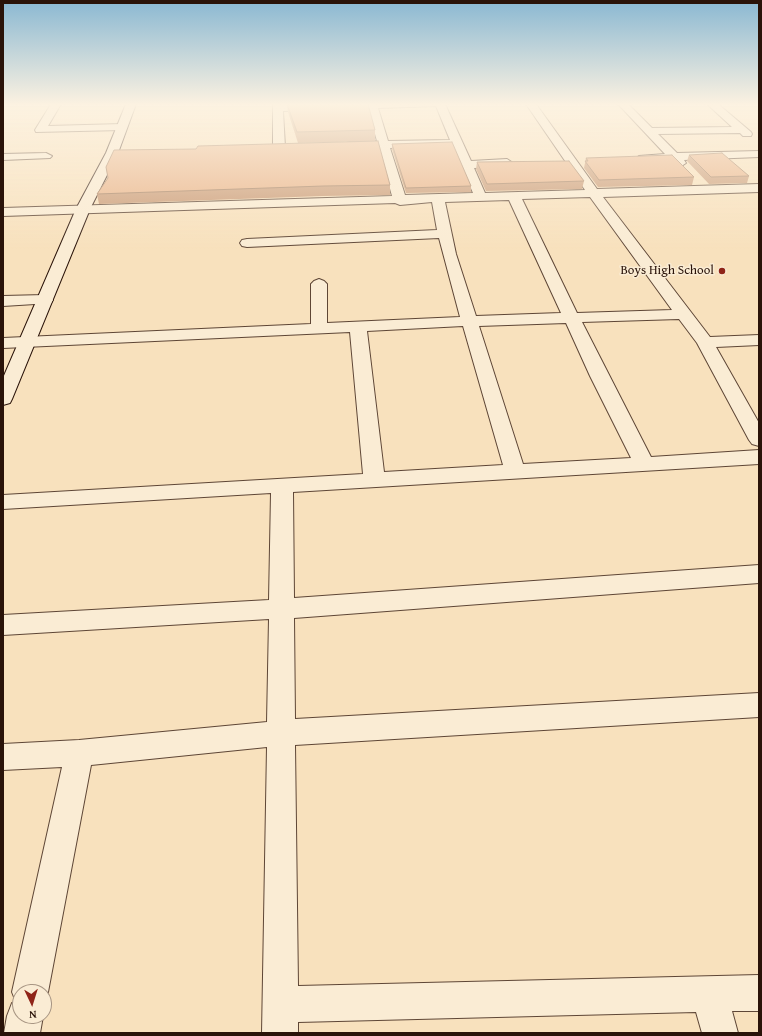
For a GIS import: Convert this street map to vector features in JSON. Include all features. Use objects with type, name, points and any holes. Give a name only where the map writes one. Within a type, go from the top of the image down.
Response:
[{"type":"street","points":[[3,399],[83,209],[112,153],[122,152]]},
{"type":"street","points":[[385,152],[400,201]]},
{"type":"street","points":[[461,152],[481,198]]},
{"type":"street","points":[[565,152],[594,194],[705,342],[753,418],[759,440]]},
{"type":"street","points":[[670,152],[706,190]]},
{"type":"street","points":[[634,158],[759,154]]},
{"type":"street","points":[[3,157],[46,156]]},
{"type":"street","points":[[556,162],[587,160]]},
{"type":"street","points":[[466,165],[519,163]]},
{"type":"street","points":[[3,212],[438,200],[759,188]]},
{"type":"street","points":[[514,197],[645,465]]},
{"type":"street","points":[[438,200],[449,254],[515,472]]},
{"type":"street","points":[[247,243],[445,234]]},
{"type":"street","points":[[319,328],[320,284]]},
{"type":"street","points":[[3,301],[45,300]]},
{"type":"street","points":[[3,343],[469,321],[684,314]]},
{"type":"street","points":[[358,326],[374,480]]},
{"type":"street","points":[[705,342],[759,340]]},
{"type":"street","points":[[3,502],[645,465],[759,457]]},
{"type":"street","points":[[282,486],[280,1019],[759,993]]},
{"type":"street","points":[[3,625],[281,609],[759,574]]},
{"type":"street","points":[[3,757],[79,753],[281,733],[759,705]]},
{"type":"street","points":[[32,984],[79,753]]},
{"type":"street","points":[[709,995],[720,1033]]},
{"type":"building","points":[[113,152],[381,152],[390,185],[97,194],[108,178],[106,167]]},
{"type":"building","points":[[395,152],[456,152],[471,186],[406,188]]},
{"type":"building","points":[[722,153],[749,176],[711,177],[689,155]]},
{"type":"building","points":[[672,155],[694,177],[599,180],[585,161],[588,161],[586,158]]},
{"type":"building","points":[[569,161],[584,181],[487,184],[477,162]]},
{"type":"place","name":"Boys High School","points":[[722,271]]}]
